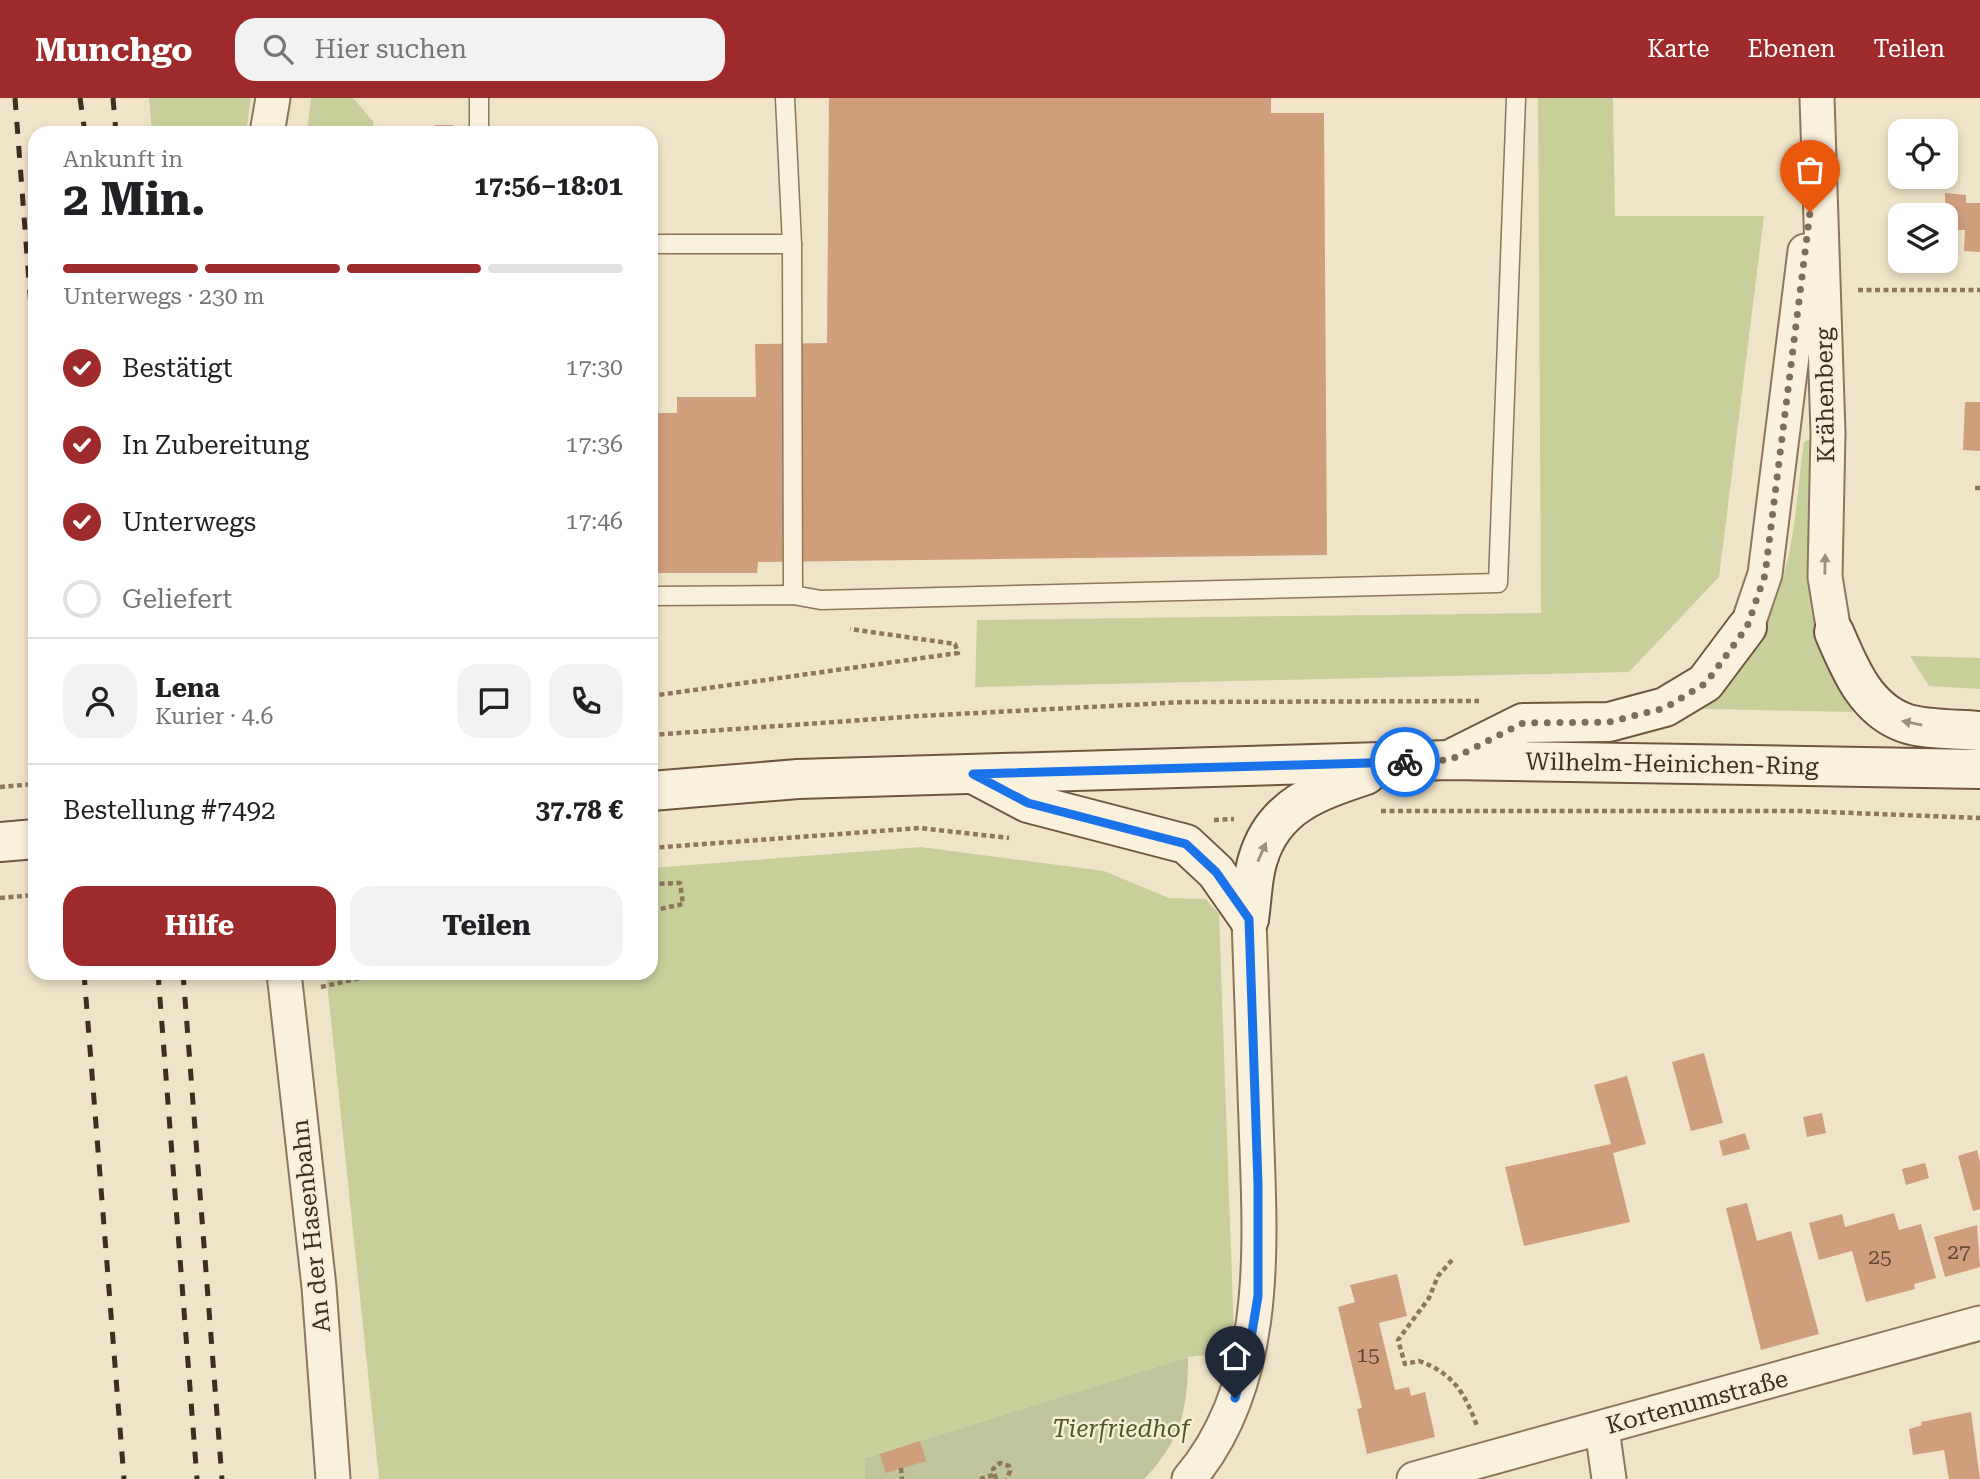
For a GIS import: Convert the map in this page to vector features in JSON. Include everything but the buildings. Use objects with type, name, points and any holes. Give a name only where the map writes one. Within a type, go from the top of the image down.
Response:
[{"type":"main road","points":[[1450,760],[1523,723],[1609,722],[1665,708],[1706,683],[1747,627]]},
{"type":"main road","points":[[1835,632],[1855,680],[1879,707],[1905,723],[1980,731]]},
{"type":"main road","name":"Wilhelm-Heinichen-Ring","points":[[658,790],[798,779],[1450,760],[1980,769]]},
{"type":"main road","points":[[1249,919],[1258,858],[1280,817],[1314,792],[1406,762]]},
{"type":"main road","points":[[973,774],[1028,803],[1186,844],[1216,872],[1249,919]]},
{"type":"main road","points":[[0,842],[28,840]]},
{"type":"street","points":[[268,126],[273,98]]},
{"type":"street","name":"Krähenberg","points":[[1817,98],[1828,433],[1825,577],[1835,632]]},
{"type":"street","name":"Krähenberg","points":[[1747,627],[1765,575],[1817,158]]},
{"type":"street","points":[[1206,1473],[1235,1398],[1249,1350],[1258,1296],[1258,1184],[1249,919]]},
{"type":"street","name":"An der Hasenbahn","points":[[285,984],[319,1287],[333,1479]]},
{"type":"street","name":"Kortenumstraße","points":[[1414,1479],[1980,1323]]},
{"type":"street","points":[[1602,1429],[1609,1479]]},
{"type":"lane","points":[[479,98],[479,126]]},
{"type":"lane","points":[[785,98],[792,244],[793,596]]},
{"type":"lane","points":[[658,596],[793,596],[821,600],[1498,583],[1516,98]]},
{"type":"lane","points":[[658,244],[792,244]]},
{"type":"path","points":[[1822,290],[1980,290]]},
{"type":"path","points":[[658,695],[958,653],[955,643],[822,625],[821,600]]},
{"type":"path","points":[[658,735],[919,716],[1172,703],[1487,701]]},
{"type":"path","points":[[0,787],[28,785]]},
{"type":"path","points":[[658,884],[680,883],[683,904],[658,909]]},
{"type":"path","points":[[0,898],[28,896]]},
{"type":"path","points":[[285,984],[320,980]]},
{"type":"path","points":[[1452,1260],[1438,1276],[1429,1298],[1398,1340],[1405,1364],[1419,1361],[1437,1367],[1465,1394],[1490,1459]]},
{"type":"path","points":[[980,1479],[995,1477],[995,1465],[1004,1463],[1010,1471],[1007,1479]]},
{"type":"path","points":[[901,1468],[902,1479]]},
{"type":"green space","points":[[149,98],[251,98],[247,126],[151,126]]},
{"type":"green space","points":[[311,98],[353,98],[373,121],[373,126],[308,126]]},
{"type":"green space","points":[[1538,98],[1613,98],[1615,216],[1764,216],[1719,577],[1629,672],[975,687],[977,620],[1541,613]]},
{"type":"green space","points":[[1808,440],[1814,443],[1858,704],[1856,712],[1706,709],[1699,704],[1756,635],[1779,590],[1794,528],[1804,442]]},
{"type":"green space","points":[[1910,656],[1980,658],[1980,689],[1929,686]]},
{"type":"green space","points":[[921,847],[1104,871],[1169,898],[1206,899],[1219,914],[1234,1336],[1225,1353],[1188,1357],[865,1458],[865,1479],[379,1479],[327,980],[658,980],[658,867]]},
{"type":"green space","name":"Tierfriedhof","points":[[1188,1357],[1186,1392],[1180,1423],[1157,1465],[1144,1479],[865,1479],[865,1458]]},
{"type":"railway","points":[[15,98],[28,268]]},
{"type":"railway","points":[[80,98],[84,126]]},
{"type":"railway","points":[[113,98],[115,126]]},
{"type":"railway","points":[[85,980],[124,1479]]},
{"type":"railway","points":[[159,980],[197,1479]]},
{"type":"railway","points":[[184,980],[222,1479]]},
{"type":"way so far","points":[[1405,762],[1450,760],[1523,723],[1609,722],[1665,708],[1706,683],[1747,627],[1765,575],[1810,212]]},
{"type":"route","points":[[1235,1398],[1249,1350],[1258,1296],[1258,1184],[1249,919],[1216,872],[1186,844],[1028,803],[973,774],[1405,762]]}]
